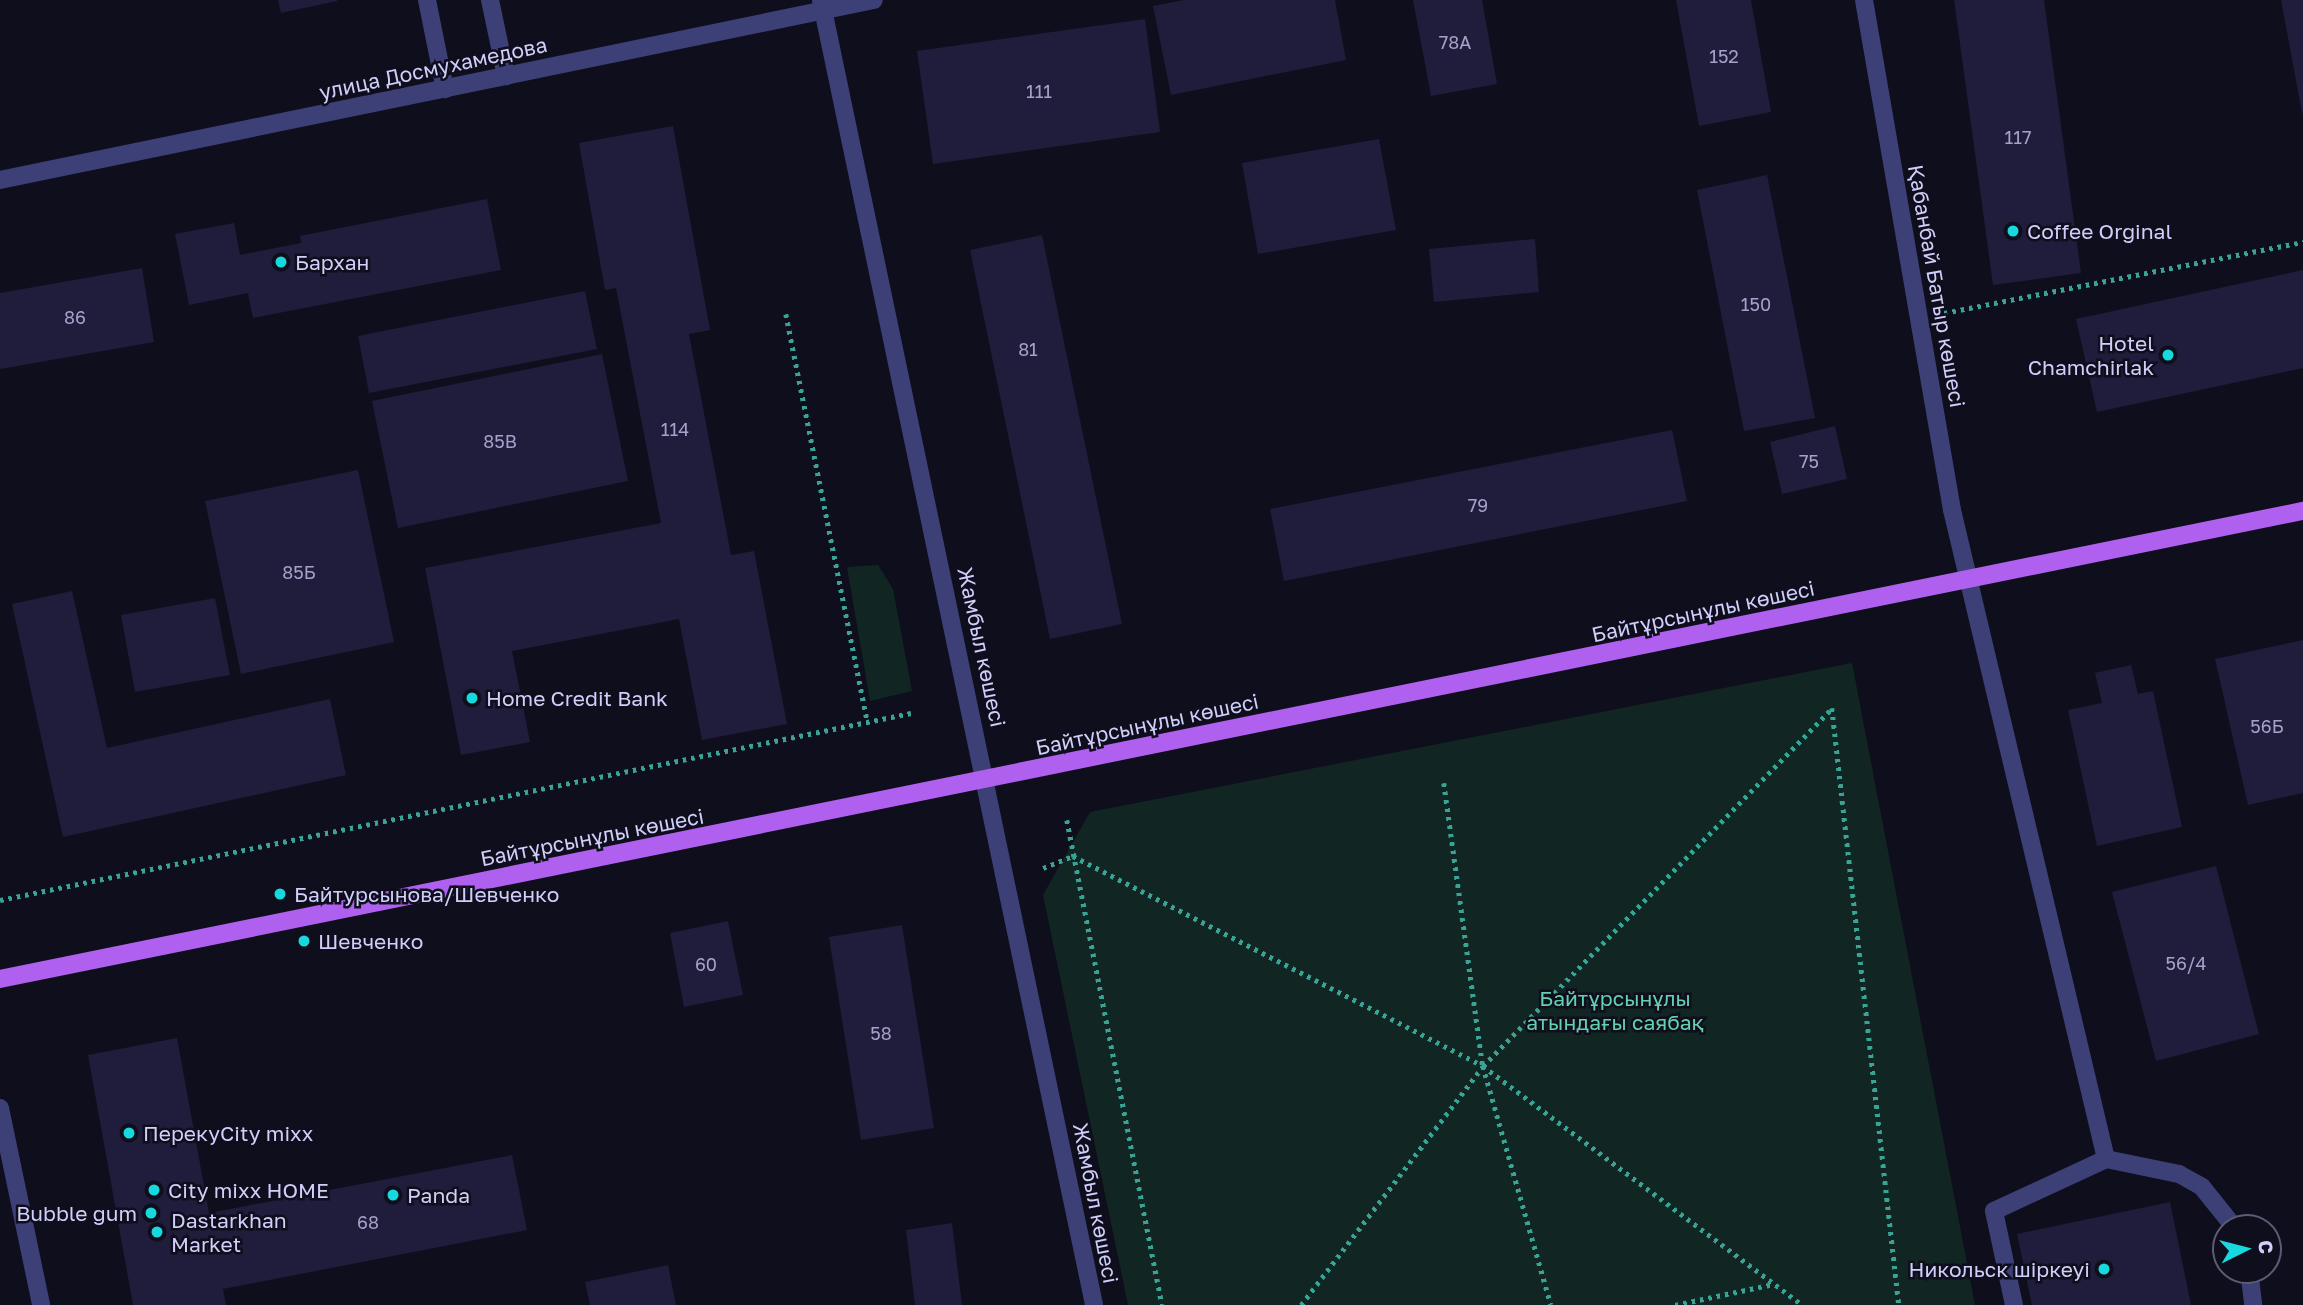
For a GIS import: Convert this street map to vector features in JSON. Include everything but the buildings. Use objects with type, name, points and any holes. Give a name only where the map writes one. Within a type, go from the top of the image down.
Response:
[{"type":"main road","name":"Байтұрсынұлы көшесі","points":[[0,979],[2303,511]]},
{"type":"street","points":[[427,0],[445,89]]},
{"type":"street","points":[[490,0],[506,76]]},
{"type":"street","name":"улица Досмухамедова","points":[[0,180],[445,89],[822,5],[874,0]]},
{"type":"street","name":"Қабанбай Батыр көшесі","points":[[1864,0],[1968,579],[2106,1159]]},
{"type":"street","name":"Жамбыл көшесі","points":[[822,5],[987,780],[1094,1305]]},
{"type":"street","points":[[0,1108],[41,1305]]},
{"type":"street","points":[[2014,1305],[1994,1210],[2106,1159],[2179,1174],[2202,1187],[2224,1214]]},
{"type":"street","points":[[2251,1284],[2253,1305]]},
{"type":"path","points":[[1919,318],[2303,242]]},
{"type":"path","points":[[786,314],[867,721]]},
{"type":"path","points":[[1301,1305],[1483,1066],[1832,708],[1899,1305]]},
{"type":"path","points":[[0,900],[911,713]]},
{"type":"path","points":[[1444,783],[1483,1066],[1551,1305]]},
{"type":"path","points":[[1067,820],[1162,1305]]},
{"type":"path","points":[[1043,868],[1073,856],[1483,1066],[1803,1305]]},
{"type":"path","points":[[1675,1305],[1774,1284]]},
{"type":"green space","points":[[878,565],[893,589],[912,691],[870,701],[847,567]]},
{"type":"green space","name":"Байтұрсынұлы атындағы саябақ","points":[[1852,663],[1975,1305],[1128,1305],[1043,895],[1090,812]]},
{"type":"place","name":"Coffee Orginal","points":[[2013,231]]},
{"type":"place","name":"Бархан","points":[[281,262]]},
{"type":"place","name":"Hotel Chamchirlak","points":[[2168,355]]},
{"type":"place","name":"Home Credit Bank","points":[[472,698]]},
{"type":"place","name":"Байтурсынова/Шевченко","points":[[280,894]]},
{"type":"place","name":"Шевченко","points":[[304,941]]},
{"type":"place","name":"ПерекуCity mixx","points":[[129,1133]]},
{"type":"place","name":"City mixx HOME","points":[[154,1190]]},
{"type":"place","name":"Panda","points":[[393,1195]]},
{"type":"place","name":"Bubble gum","points":[[151,1213]]},
{"type":"place","name":"Dastarkhan Market","points":[[157,1232]]},
{"type":"place","name":"Никольск шіркеуі","points":[[2104,1269]]}]
